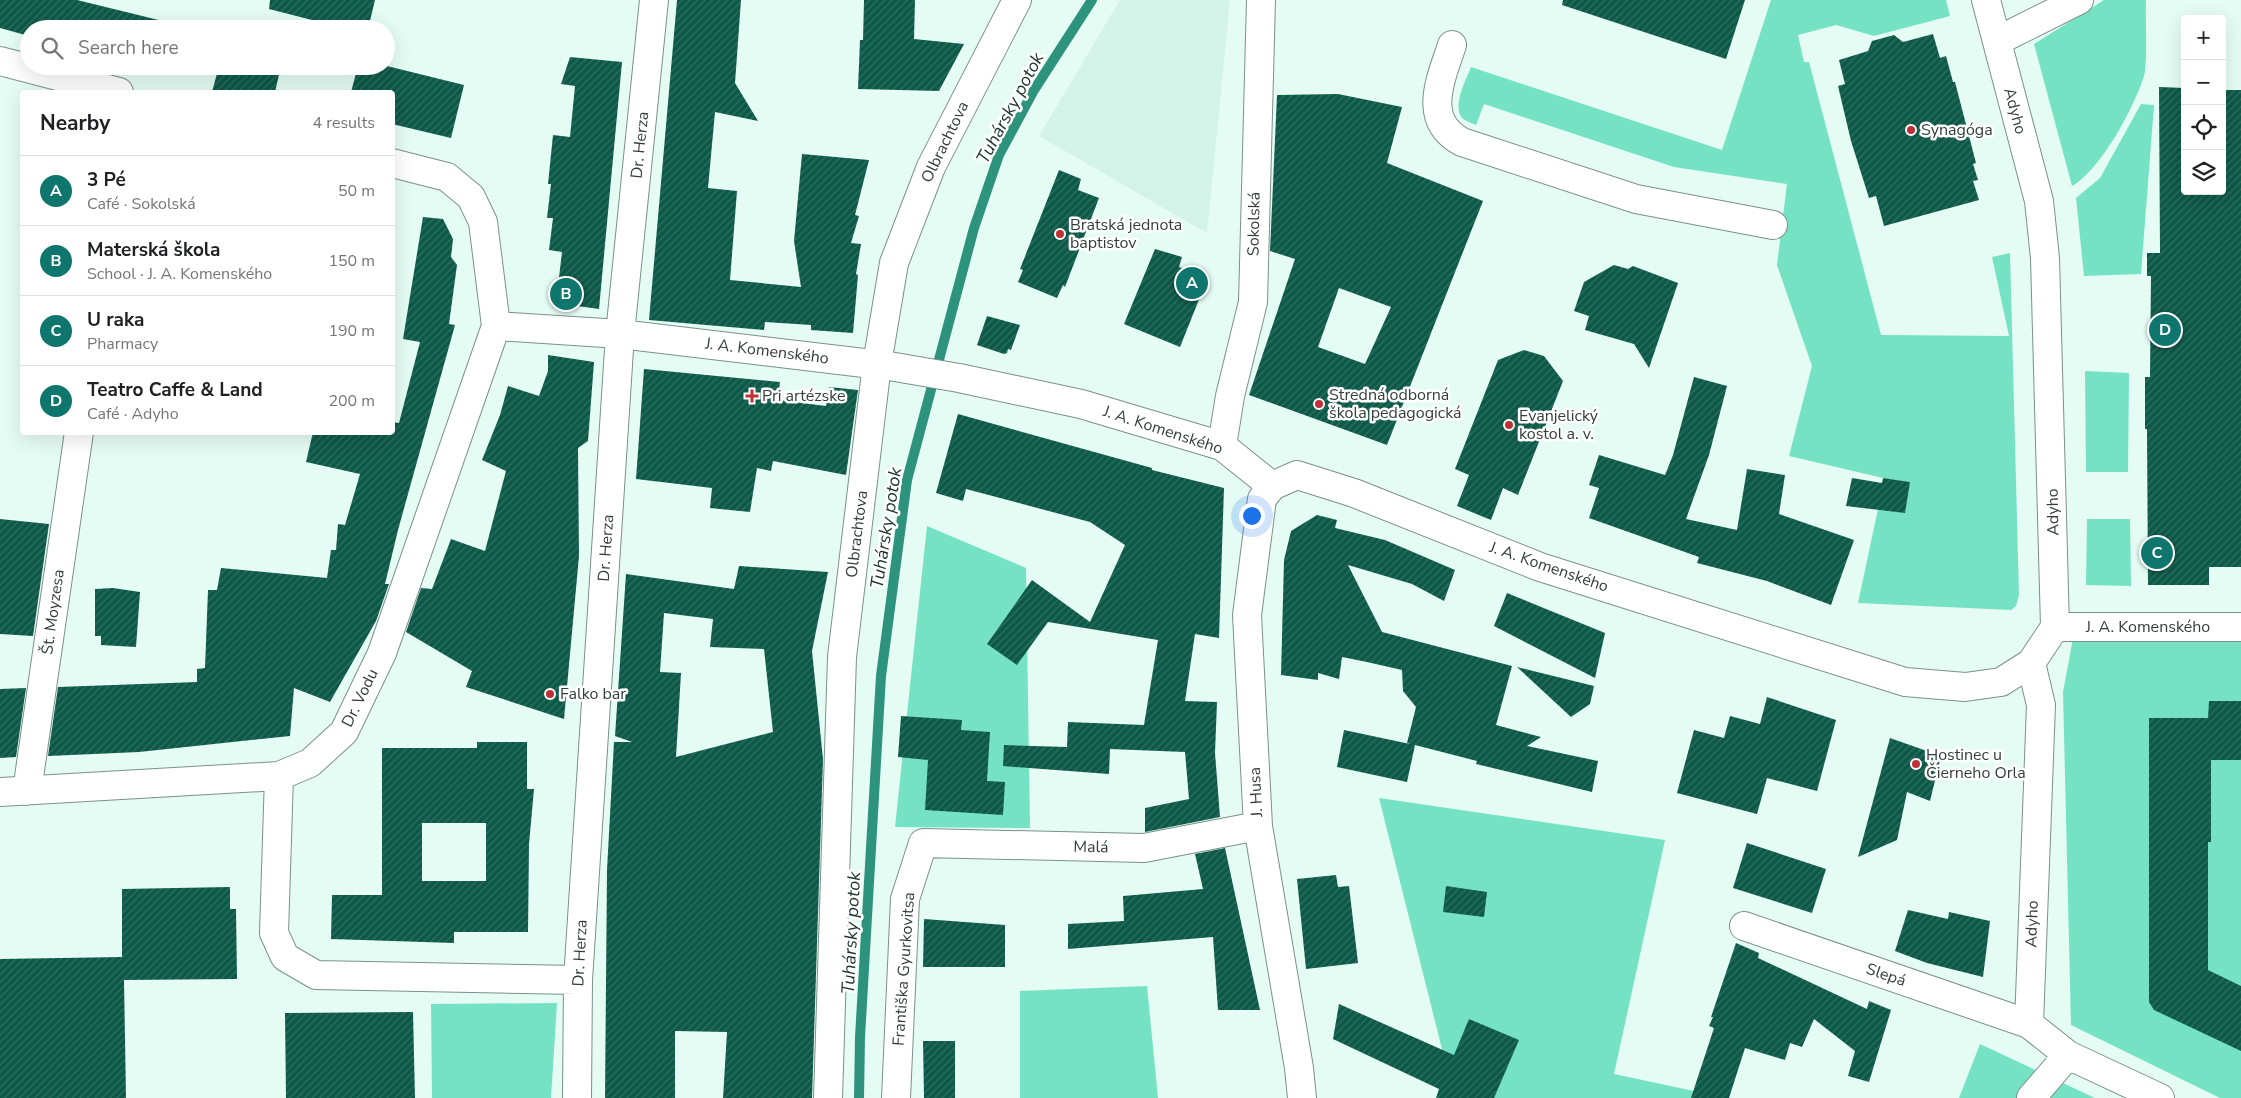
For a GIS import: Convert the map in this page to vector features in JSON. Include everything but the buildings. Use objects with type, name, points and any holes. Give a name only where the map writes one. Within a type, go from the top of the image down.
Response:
[{"type":"street","name":"Dr. Herza","points":[[577,1098],[578,980],[620,334],[654,0]]},
{"type":"street","name":"Olbrachtova","points":[[828,1098],[842,657],[883,365],[894,263],[931,167],[1017,0]]},
{"type":"street","name":"Sokolská","points":[[1222,446],[1230,396],[1253,302],[1261,0]]},
{"type":"street","name":"Adyho","points":[[1986,0],[2039,201],[2045,258],[2055,627]]},
{"type":"street","points":[[1997,41],[2079,0]]},
{"type":"street","points":[[1452,45],[1437,95],[1441,123],[1445,131],[1452,137],[1462,142],[1636,199],[1773,225]]},
{"type":"street","points":[[0,61],[20,66]]},
{"type":"street","points":[[53,75],[110,90]]},
{"type":"street","points":[[395,164],[447,177],[472,197],[483,222],[496,326]]},
{"type":"street","name":"J. A. Komenského","points":[[496,326],[620,334],[883,365],[959,378],[1081,404],[1222,446],[1272,486],[1298,475],[1354,493],[1540,567],[1905,682],[1964,687],[2001,682],[2031,663]]},
{"type":"street","name":"Dr. Vodu","points":[[0,792],[279,776],[310,763],[344,732],[382,653],[496,326]]},
{"type":"street","name":"Št. Moyzesa","points":[[27,791],[80,435]]},
{"type":"street","name":"J. Husa","points":[[1272,486],[1262,499],[1248,615],[1258,826],[1299,1068],[1302,1098]]},
{"type":"street","name":"J. A. Komenského","points":[[2055,627],[2241,627]]},
{"type":"street","points":[[2031,663],[2055,627]]},
{"type":"street","name":"Adyho","points":[[2029,1024],[2041,705],[2031,663]]},
{"type":"street","points":[[279,776],[274,933],[285,957],[316,975],[578,980]]},
{"type":"street","name":"Malá","points":[[923,843],[1144,848],[1258,826]]},
{"type":"street","name":"Františka Gyurkovitsa","points":[[896,1098],[905,899],[923,843]]},
{"type":"street","name":"Slepá","points":[[1744,926],[2029,1024],[2068,1055],[2160,1098]]},
{"type":"street","points":[[2031,1098],[2068,1055]]},
{"type":"shaded area","points":[[1120,0],[1230,0],[1207,233],[1039,136]]},
{"type":"green space","points":[[1771,0],[1946,0],[1950,16],[1874,36],[1836,25],[1798,35],[1804,62],[1809,62],[1881,335],[2009,336],[1992,257],[2010,253],[2019,595],[2016,606],[2011,610],[1858,603],[1878,509],[1910,482],[1883,478],[1789,456],[1812,366],[1777,265],[1787,184],[1674,167],[1484,104],[1476,125],[1463,119],[1459,113],[1458,106],[1461,92],[1471,67],[1722,150]]},
{"type":"green space","points":[[2104,0],[2146,0],[2144,76],[2132,105],[2115,137],[2094,167],[2072,186],[2034,44]]},
{"type":"green space","points":[[2141,104],[2154,105],[2141,274],[2084,276],[2076,198],[2100,178]]},
{"type":"green space","points":[[2085,371],[2129,373],[2128,472],[2086,472]]},
{"type":"green space","points":[[2087,519],[2130,519],[2131,586],[2086,585]]},
{"type":"green space","points":[[927,526],[1026,568],[1030,828],[895,827]]},
{"type":"green space","points":[[2074,633],[2241,639],[2241,1098],[2220,1098],[2071,1025],[2063,692]]},
{"type":"green space","points":[[1379,798],[1665,840],[1614,1074],[1727,1098],[1476,1098],[1443,1053]]},
{"type":"green space","points":[[1147,986],[1158,1098],[1020,1098],[1020,991]]},
{"type":"green space","points":[[557,1003],[551,1098],[432,1098],[431,1004]]},
{"type":"green space","points":[[1980,1044],[2095,1098],[1959,1098]]},
{"type":"waterway","name":"Tuhársky potok","points":[[859,1098],[860,1037],[881,676],[907,480],[974,228],[999,155],[1034,90],[1092,0]]},
{"type":"place","name":"Synagóga","points":[[1911,130]]},
{"type":"place","name":"Bratská jednota baptistov","points":[[1060,234]]},
{"type":"place","name":"3 Pé","points":[[1192,283]]},
{"type":"place","name":"Materská škola","points":[[566,294]]},
{"type":"place","name":"Teatro Caffe & Land","points":[[2165,330]]},
{"type":"place","name":"Pri artézske","points":[[752,396]]},
{"type":"place","name":"Stredná odborná škola pedagogická","points":[[1319,404]]},
{"type":"place","name":"Evanjelický kostol a. v.","points":[[1509,425]]},
{"type":"place","name":"U raka","points":[[2157,553]]},
{"type":"place","name":"Falko bar","points":[[550,694]]},
{"type":"place","name":"Hostinec u Čierneho Orla","points":[[1916,764]]}]
